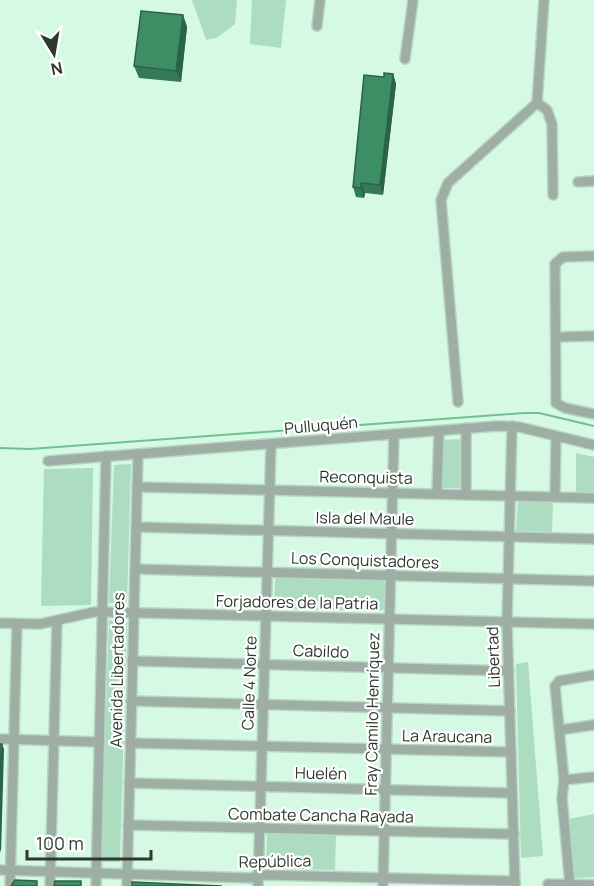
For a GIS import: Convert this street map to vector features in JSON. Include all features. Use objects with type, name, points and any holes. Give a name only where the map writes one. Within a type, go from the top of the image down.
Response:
[{"type":"street","points":[[317,26],[320,0]]},
{"type":"street","points":[[405,59],[413,0]]},
{"type":"street","points":[[458,402],[441,200],[448,183],[537,103],[544,0]]},
{"type":"street","points":[[537,103],[547,110],[552,124],[553,195]]},
{"type":"street","points":[[578,182],[594,180]]},
{"type":"street","points":[[594,256],[563,257],[555,264],[556,403],[594,414]]},
{"type":"street","points":[[557,337],[594,336]]},
{"type":"street","name":"Pulluquén","points":[[48,461],[512,426],[594,445]]},
{"type":"street","name":"Libertad","points":[[512,426],[507,622],[515,884]]},
{"type":"street","points":[[465,494],[466,428]]},
{"type":"street","points":[[437,493],[439,431]]},
{"type":"street","name":"Fray Camilo Henríquez","points":[[383,882],[394,435]]},
{"type":"street","points":[[555,496],[556,436]]},
{"type":"street","name":"Calle 4 Norte","points":[[258,881],[272,444]]},
{"type":"street","name":"Avenida Libertadores","points":[[126,886],[138,454]]},
{"type":"street","name":"Avenida Libertadores","points":[[96,886],[106,456]]},
{"type":"street","name":"Reconquista","points":[[137,487],[594,498]]},
{"type":"street","name":"Isla del Maule","points":[[136,527],[594,539]]},
{"type":"street","name":"Los Conquistadores","points":[[135,568],[594,581]]},
{"type":"street","name":"Forjadores de la Patria","points":[[0,623],[40,624],[102,612],[594,624]]},
{"type":"street","points":[[50,886],[57,621]]},
{"type":"street","points":[[10,886],[5,870],[14,739],[17,624]]},
{"type":"street","name":"Cabildo","points":[[132,661],[509,671]]},
{"type":"street","points":[[570,885],[562,794],[564,780],[555,688],[557,682],[594,675]]},
{"type":"street","points":[[131,701],[510,711]]},
{"type":"street","points":[[560,730],[594,725]]},
{"type":"street","points":[[0,739],[99,742]]},
{"type":"street","name":"La Araucana","points":[[130,743],[511,752]]},
{"type":"street","points":[[564,780],[594,777]]},
{"type":"street","name":"Huelén","points":[[129,783],[512,793]]},
{"type":"street","name":"Combate Cancha Rayada","points":[[128,825],[514,834]]},
{"type":"street","name":"República","points":[[5,870],[250,878],[258,881],[266,874],[383,882],[515,884]]},
{"type":"street","points":[[548,884],[594,885]]},
{"type":"green space","points":[[192,0],[237,0],[235,24],[218,37],[206,40]]},
{"type":"green space","points":[[252,0],[286,0],[281,48],[250,44]]},
{"type":"green space","points":[[462,439],[461,488],[442,488],[443,440]]},
{"type":"green space","points":[[576,453],[594,457],[594,493],[576,493]]},
{"type":"green space","points":[[131,464],[127,603],[109,603],[114,465]]},
{"type":"green space","points":[[93,468],[91,605],[41,606],[44,469]]},
{"type":"green space","points":[[518,500],[553,502],[552,532],[516,531]]},
{"type":"green space","points":[[279,577],[381,577],[385,584],[384,609],[380,611],[278,609],[274,605],[275,580]]},
{"type":"green space","points":[[109,620],[127,622],[120,862],[101,862]]},
{"type":"green space","points":[[528,662],[543,856],[521,858],[516,664]]},
{"type":"green space","points":[[594,814],[594,877],[575,878],[569,819]]},
{"type":"green space","points":[[267,834],[336,835],[335,870],[266,868]]},
{"type":"building","points":[[141,11],[183,15],[176,71],[134,66]]},
{"type":"building","points":[[384,73],[393,74],[380,185],[361,183],[361,188],[353,187],[364,75],[384,77]]},
{"type":"building","points":[[0,744],[2,744],[0,822]]},
{"type":"building","points":[[15,880],[37,881],[37,886],[11,886]]},
{"type":"building","points":[[55,881],[81,881],[81,886],[54,886]]},
{"type":"building","points":[[132,882],[222,886],[132,886]]},
{"type":"waterway","points":[[0,448],[30,449],[524,413],[539,413],[594,426]]}]
